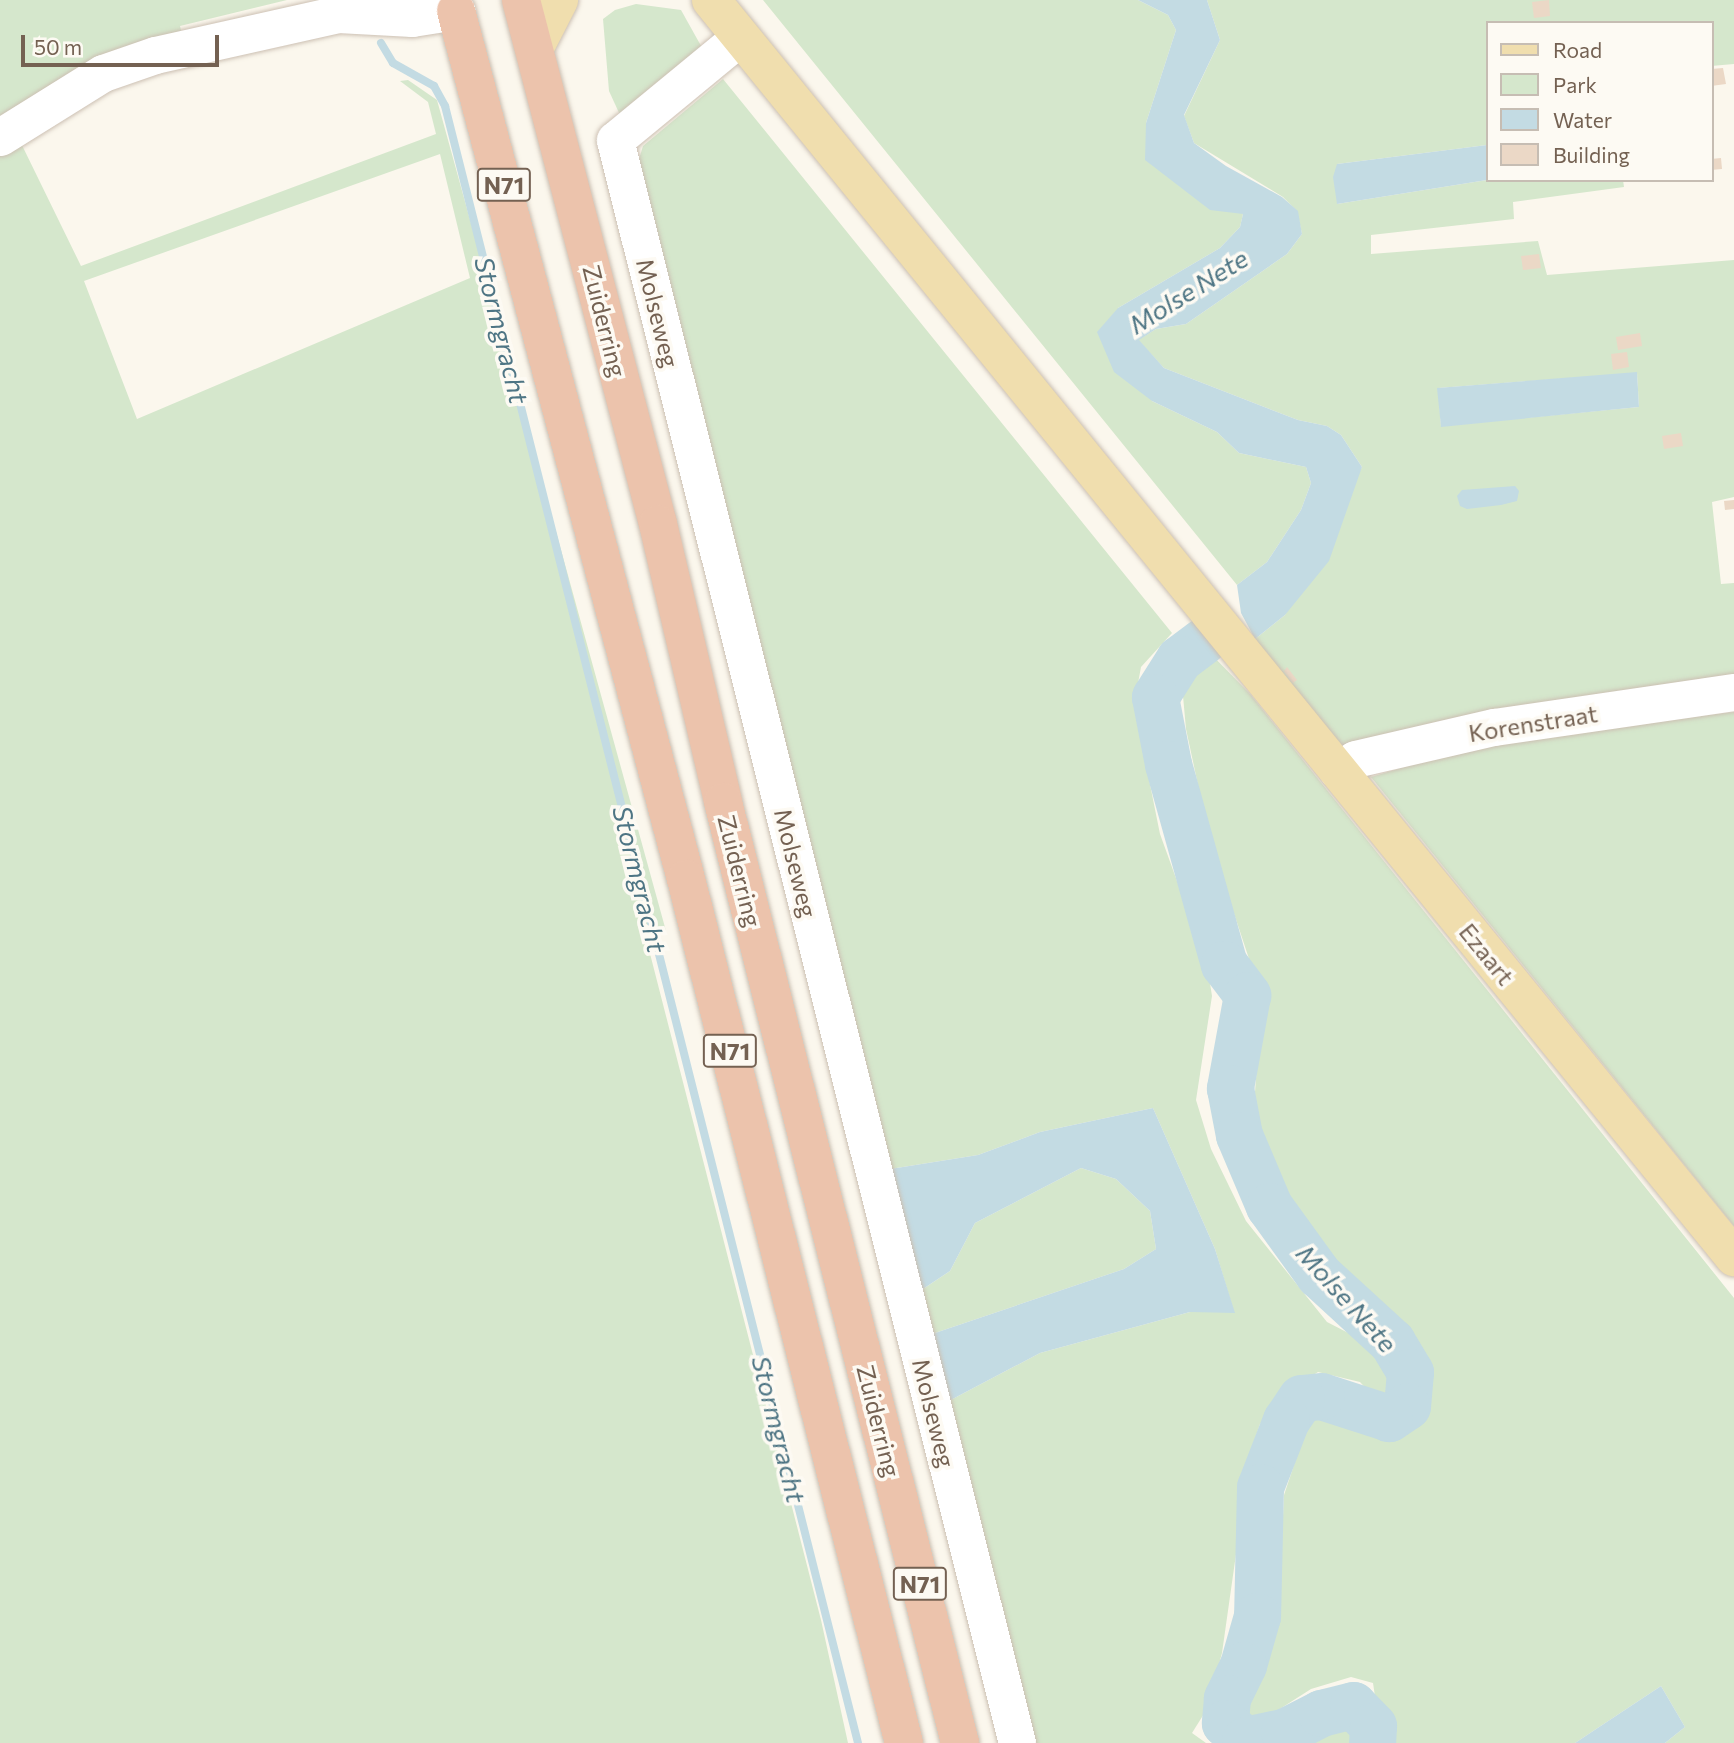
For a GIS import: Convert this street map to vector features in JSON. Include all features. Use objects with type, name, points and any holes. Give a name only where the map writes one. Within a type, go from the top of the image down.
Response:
[{"type":"highway","name":"Zuiderring","points":[[521,0],[960,1743]]},
{"type":"highway","name":"N71","points":[[462,4],[904,1743]]},
{"type":"main road","points":[[535,47],[559,0]]},
{"type":"main road","points":[[711,0],[740,37]]},
{"type":"main road","name":"Ezaart","points":[[740,37],[1734,1257]]},
{"type":"street","points":[[0,136],[103,73],[155,55],[352,7],[412,18],[462,4]]},
{"type":"street","name":"Molseweg","points":[[740,37],[615,139],[1017,1743]]},
{"type":"street","name":"Korenstraat","points":[[1337,769],[1355,758],[1494,727],[1734,692]]},
{"type":"green space","points":[[0,0],[287,0],[180,26],[182,34],[0,119]]},
{"type":"green space","points":[[763,0],[1138,0],[1168,15],[1176,30],[1146,123],[1243,214],[1240,227],[1220,248],[1118,308],[1152,401],[1217,432],[1239,453],[1306,467],[1311,483],[1301,510],[1267,562],[1237,585]]},
{"type":"green space","points":[[1207,0],[1734,0],[1734,64],[1713,66],[1713,21],[1486,21],[1486,145],[1337,164],[1337,204],[1486,180],[1623,182],[1624,187],[1513,202],[1514,219],[1371,235],[1371,254],[1538,241],[1547,275],[1734,260],[1734,497],[1712,502],[1721,584],[1734,583],[1734,681],[1338,746],[1255,639],[1285,615],[1362,467],[1341,435],[1327,426],[1298,420],[1164,368],[1138,340],[1156,329],[1186,324],[1287,254],[1302,234],[1297,211],[1283,197],[1194,143],[1184,116],[1220,40]],"holes":[[[1637,373],[1639,407],[1441,426],[1438,388]]]},
{"type":"green space","points":[[636,4],[681,10],[705,53],[620,115],[609,91],[603,19],[615,10]]},
{"type":"green space","points":[[723,79],[1172,633],[1141,667],[1134,705],[1160,834],[1207,964],[1212,996],[1196,1100],[1211,1149],[1246,1221],[1327,1322],[1362,1340],[1386,1370],[1392,1389],[1391,1396],[1373,1396],[1360,1382],[1318,1372],[1280,1398],[1260,1424],[1238,1487],[1239,1533],[1222,1653],[1207,1709],[1192,1733],[1206,1743],[1030,1743],[945,1403],[1040,1353],[1190,1312],[1234,1312],[1215,1249],[1153,1108],[1040,1132],[978,1155],[884,1170],[636,169],[643,146]]},
{"type":"green space","points":[[408,80],[437,100],[666,931],[646,938],[821,1620],[848,1743],[0,1743],[0,145],[17,135],[81,266],[436,134],[428,102],[400,81]],"holes":[[[440,154],[470,278],[137,419],[84,281]]]},
{"type":"green space","points":[[1208,651],[1250,694],[1734,1298],[1734,1743],[1665,1743],[1685,1727],[1661,1686],[1575,1743],[1382,1743],[1373,1683],[1351,1677],[1311,1689],[1264,1719],[1244,1714],[1237,1705],[1263,1641],[1272,1534],[1282,1538],[1284,1495],[1305,1432],[1317,1413],[1384,1430],[1414,1418],[1425,1383],[1418,1362],[1386,1309],[1357,1293],[1317,1249],[1280,1186],[1253,1119],[1262,998],[1210,841],[1186,729],[1182,685],[1191,663]]},
{"type":"green space","points":[[1734,712],[1734,1226],[1371,777],[1491,741]]},
{"type":"green space","points":[[1081,1168],[1116,1179],[1150,1211],[1156,1249],[1124,1269],[929,1335],[917,1293],[950,1271],[975,1223]]},
{"type":"green space","points":[[1340,1724],[1350,1726],[1353,1743],[1303,1743]]},
{"type":"water","points":[[1138,0],[1207,0],[1220,40],[1184,115],[1194,143],[1226,166],[1282,197],[1298,211],[1302,234],[1287,254],[1186,324],[1156,329],[1139,340],[1164,368],[1298,420],[1327,426],[1341,435],[1362,467],[1329,561],[1285,615],[1255,639],[1241,613],[1237,585],[1267,562],[1301,510],[1311,483],[1306,467],[1239,453],[1217,432],[1152,401],[1114,372],[1097,332],[1118,308],[1220,248],[1240,227],[1243,214],[1210,210],[1145,160],[1146,123],[1176,30],[1168,15]]},
{"type":"water","points":[[1486,145],[1486,180],[1337,204],[1333,177],[1337,164]]},
{"type":"water","points":[[1637,372],[1639,407],[1441,427],[1437,388]]},
{"type":"water","points":[[1515,486],[1519,491],[1517,501],[1501,505],[1467,509],[1460,506],[1457,496],[1462,490]]},
{"type":"water","points":[[1153,1108],[1215,1249],[1235,1313],[1190,1312],[1040,1353],[945,1403],[929,1335],[1124,1269],[1156,1249],[1150,1211],[1116,1179],[1081,1168],[975,1223],[950,1271],[917,1293],[884,1170],[978,1155],[1040,1132]]},
{"type":"water","points":[[1661,1686],[1685,1727],[1665,1743],[1575,1743]]},
{"type":"building","points":[[1549,0],[1550,16],[1534,18],[1532,2]]},
{"type":"building","points":[[1723,68],[1726,84],[1713,86],[1713,69]]},
{"type":"building","points":[[1721,158],[1722,169],[1713,170],[1713,159]]},
{"type":"building","points":[[1539,254],[1541,268],[1523,270],[1521,256]]},
{"type":"building","points":[[1640,333],[1642,346],[1618,350],[1616,337]]},
{"type":"building","points":[[1627,352],[1629,367],[1613,370],[1611,354]]},
{"type":"building","points":[[1681,433],[1683,446],[1664,449],[1662,436]]},
{"type":"building","points":[[1734,500],[1734,509],[1725,510],[1724,501]]},
{"type":"building","points":[[1287,667],[1297,680],[1293,683],[1284,671]]},
{"type":"waterway","name":"Stormgracht","points":[[381,43],[393,63],[434,86],[445,106],[858,1743]]},
{"type":"waterway","name":"Molse Nete","points":[[1203,641],[1179,659],[1155,697],[1168,764],[1224,964],[1247,995],[1230,1088],[1239,1135],[1269,1206],[1319,1275],[1392,1342],[1410,1372],[1407,1406],[1389,1418],[1321,1396],[1301,1398],[1286,1420],[1260,1487],[1257,1616],[1243,1665],[1227,1698],[1225,1723],[1245,1740],[1284,1732],[1321,1713],[1353,1705],[1373,1726],[1372,1743]]}]
